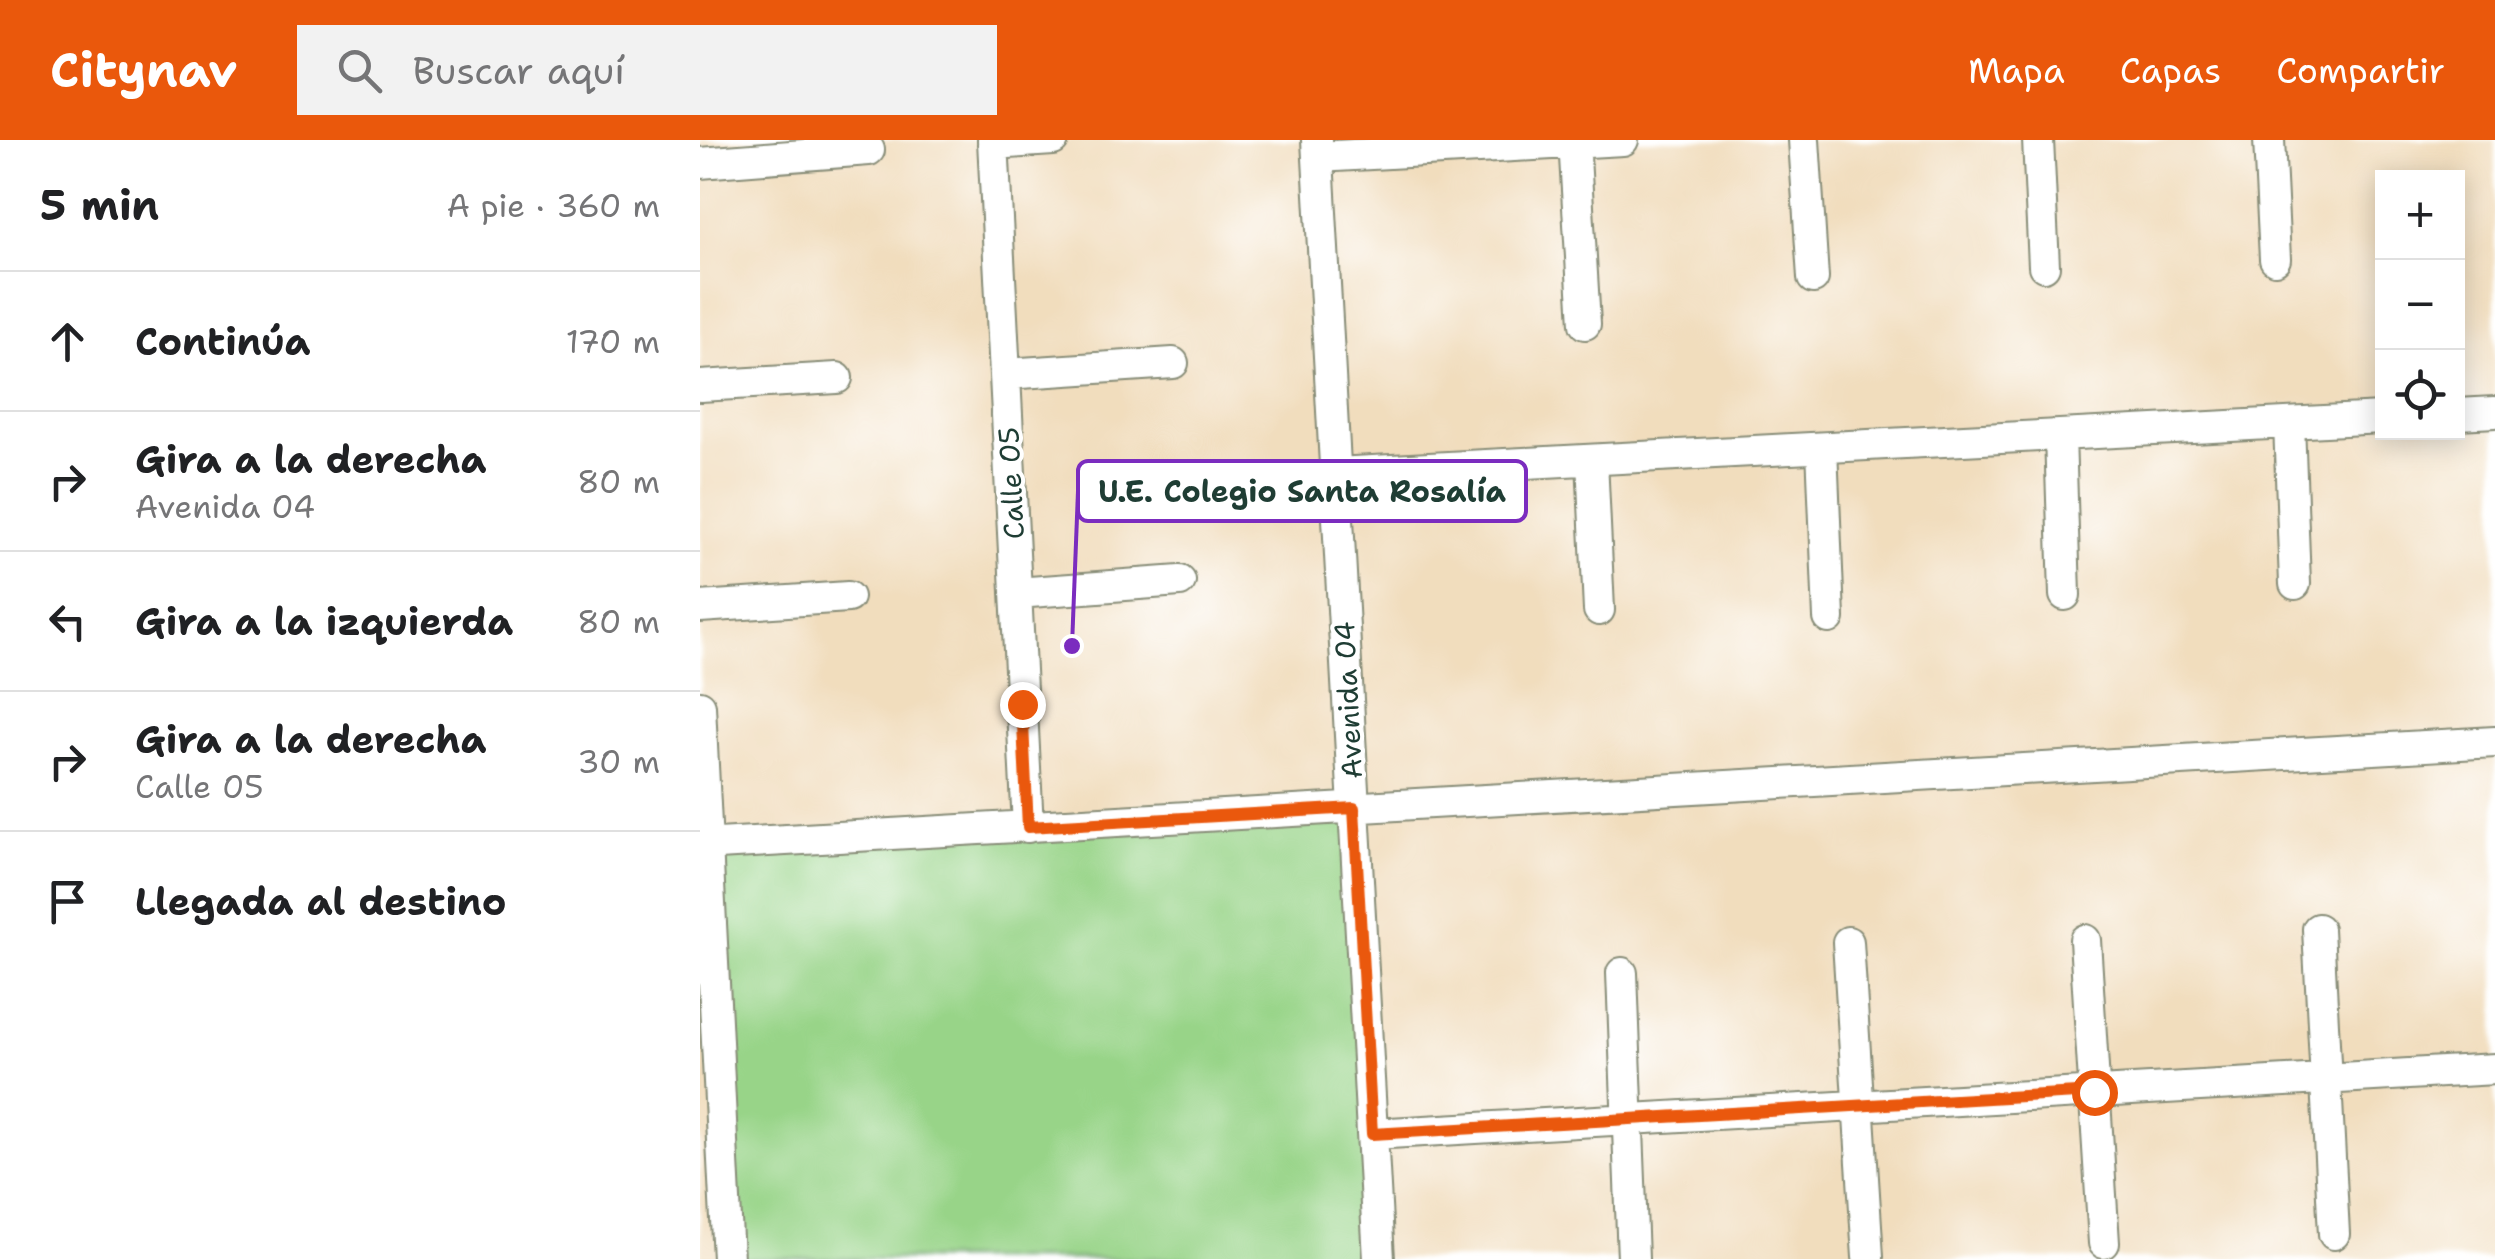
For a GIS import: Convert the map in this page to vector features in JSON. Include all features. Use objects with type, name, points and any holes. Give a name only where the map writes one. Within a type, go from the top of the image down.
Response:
[{"type":"street","points":[[993,142],[1053,140]]},
{"type":"street","points":[[1317,148],[1622,140]]},
{"type":"street","points":[[1804,140],[1813,278]]},
{"type":"street","points":[[2038,140],[2044,266]]},
{"type":"street","points":[[2268,140],[2275,259]]},
{"type":"street","points":[[1574,141],[1585,324]]},
{"type":"street","name":"Calle 05","points":[[993,142],[1028,827]]},
{"type":"street","name":"Avenida 04","points":[[1317,148],[1379,1259]]},
{"type":"street","points":[[700,163],[869,150]]},
{"type":"street","points":[[1005,374],[1173,363]]},
{"type":"street","points":[[700,386],[837,378]]},
{"type":"street","points":[[2465,414],[2495,412]]},
{"type":"street","points":[[1335,473],[2375,418]]},
{"type":"street","points":[[2289,423],[2296,584]]},
{"type":"street","points":[[2060,435],[2065,595]]},
{"type":"street","points":[[1822,448],[1829,618]]},
{"type":"street","points":[[1592,460],[1599,610]]},
{"type":"street","points":[[1016,593],[1180,581]]},
{"type":"street","points":[[700,607],[848,597]]},
{"type":"street","points":[[700,706],[704,845],[728,1259]]},
{"type":"street","points":[[704,845],[2495,742]]},
{"type":"street","points":[[2318,929],[2334,1234]]},
{"type":"street","points":[[2085,940],[2104,1243]]},
{"type":"street","points":[[1848,942],[1868,1257]]},
{"type":"street","points":[[1622,973],[1633,1259]]},
{"type":"street","points":[[1372,1134],[2495,1069]]},
{"type":"green space","points":[[1354,808],[1379,1259],[728,1259],[707,845]]},
{"type":"place","name":"U.E. Colegio Santa Rosalía","points":[[1072,646]]},
{"type":"route","points":[[1022,704],[1028,827],[1354,808],[1372,1134],[2094,1092]]}]
